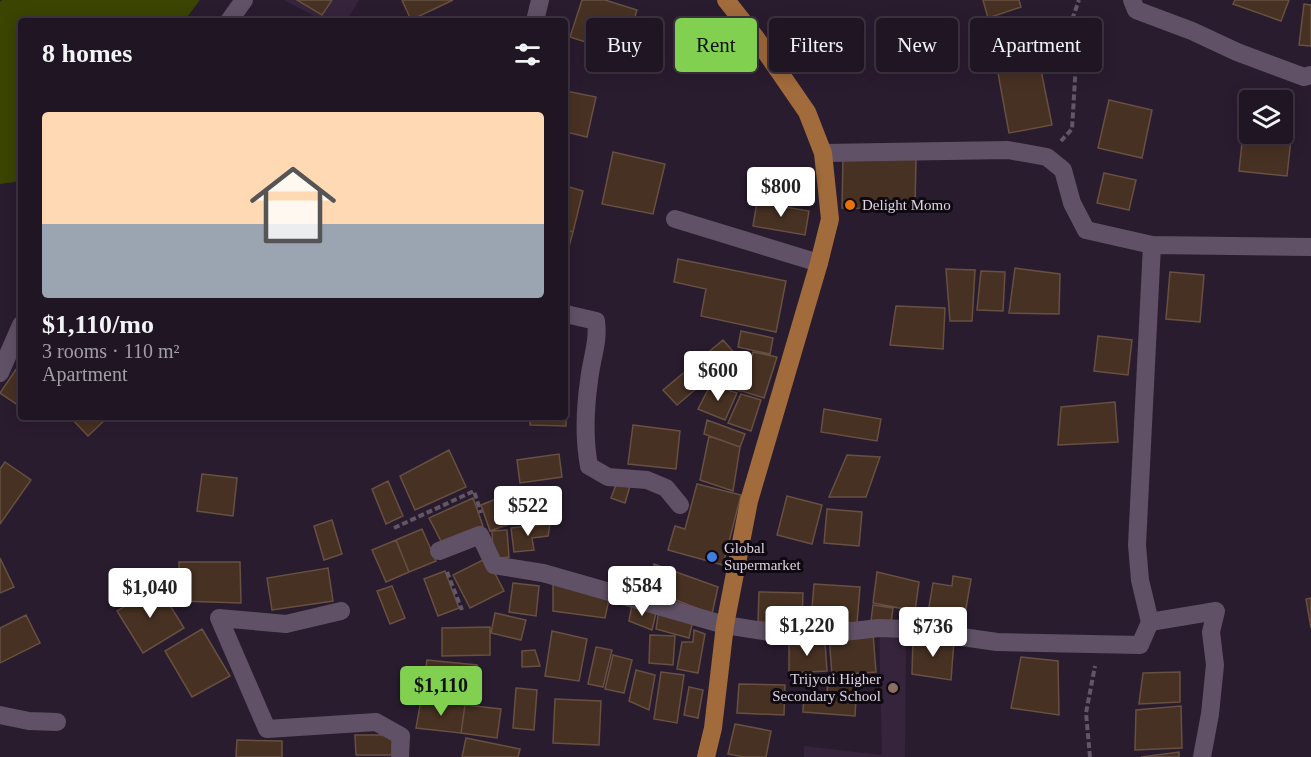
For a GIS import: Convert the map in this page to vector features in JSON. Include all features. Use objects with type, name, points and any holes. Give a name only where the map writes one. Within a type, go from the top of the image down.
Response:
[{"type":"main road","points":[[706,757],[713,728],[725,625],[749,501],[830,219],[823,153],[807,112],[756,38],[726,0]]},
{"type":"street","points":[[231,18],[244,0]]},
{"type":"street","points":[[536,18],[540,0]]},
{"type":"street","points":[[1132,0],[1136,10],[1304,77],[1311,75]]},
{"type":"street","points":[[823,153],[1008,150],[1047,157],[1063,170],[1072,203],[1086,230],[1152,245],[1311,247]]},
{"type":"street","points":[[675,219],[819,263]]},
{"type":"street","points":[[439,551],[480,535],[495,565],[543,573],[725,625],[801,637],[879,628],[906,629],[997,642],[1140,645],[1150,622],[1140,580],[1137,545],[1152,245]]},
{"type":"street","points":[[568,314],[596,321],[598,334],[588,392],[585,445],[589,466],[608,477],[647,480],[666,488],[680,505]]},
{"type":"street","points":[[0,373],[18,332]]},
{"type":"street","points":[[341,611],[286,624],[219,618],[267,729],[376,722],[401,736],[400,757]]},
{"type":"street","points":[[1150,622],[1216,611],[1211,632],[1215,665],[1210,714],[1202,757]]},
{"type":"street","points":[[0,715],[29,721],[57,722]]},
{"type":"path","points":[[1047,157],[1072,129],[1076,62],[1073,17],[1079,0]]},
{"type":"path","points":[[394,528],[474,491],[486,525],[480,535]]},
{"type":"path","points":[[439,551],[462,610]]},
{"type":"path","points":[[1090,757],[1086,713],[1099,644]]},
{"type":"shaded area","points":[[284,0],[359,0],[348,18],[317,18]]},
{"type":"shaded area","name":"Trijyoti Higher Secondary School","points":[[879,628],[906,629],[905,757],[804,757],[804,746],[882,755]]},
{"type":"green space","points":[[2,0],[200,0],[186,18],[18,18],[18,181],[0,184],[0,2]]},
{"type":"building","points":[[297,0],[332,0],[322,15]]},
{"type":"building","points":[[402,0],[453,0],[415,18],[410,18]]},
{"type":"building","points":[[582,0],[605,0],[637,10],[634,18],[586,18],[586,42],[570,37]]},
{"type":"building","points":[[983,0],[1019,0],[1021,7],[988,18]]},
{"type":"building","points":[[1235,0],[1289,0],[1281,21],[1233,4]]},
{"type":"building","points":[[1304,4],[1311,5],[1311,46],[1299,45]]},
{"type":"building","points":[[1041,72],[1052,125],[1009,133],[998,73]]},
{"type":"building","points":[[568,91],[596,97],[587,137],[568,132]]},
{"type":"building","points":[[1109,100],[1152,110],[1142,158],[1098,148]]},
{"type":"building","points":[[1242,144],[1290,144],[1287,176],[1239,171]]},
{"type":"building","points":[[613,152],[665,164],[653,214],[602,204]]},
{"type":"building","points":[[843,156],[916,157],[915,209],[842,208]]},
{"type":"building","points":[[1104,173],[1136,180],[1129,210],[1097,203]]},
{"type":"building","points":[[568,187],[583,191],[573,232],[568,231]]},
{"type":"building","points":[[757,202],[809,211],[805,235],[753,226]]},
{"type":"building","points":[[568,231],[573,232],[568,251]]},
{"type":"building","points":[[678,259],[786,281],[776,332],[701,316],[706,289],[674,282]]},
{"type":"building","points":[[1015,268],[1060,274],[1059,314],[1009,313]]},
{"type":"building","points":[[946,269],[975,270],[972,321],[950,321]]},
{"type":"building","points":[[981,271],[1005,272],[1003,311],[977,310]]},
{"type":"building","points":[[1170,272],[1204,275],[1200,322],[1166,319]]},
{"type":"building","points":[[896,306],[945,308],[943,349],[890,345]]},
{"type":"building","points":[[741,331],[773,338],[770,354],[738,347]]},
{"type":"building","points":[[1098,336],[1132,340],[1128,375],[1094,371]]},
{"type":"building","points":[[723,340],[736,355],[677,405],[663,390]]},
{"type":"building","points":[[753,352],[777,357],[764,398],[742,391]]},
{"type":"building","points":[[18,366],[18,405],[0,393]]},
{"type":"building","points":[[731,371],[745,376],[740,391],[723,386]]},
{"type":"building","points":[[711,384],[737,393],[725,420],[698,409]]},
{"type":"building","points":[[741,394],[761,400],[751,431],[728,423]]},
{"type":"building","points":[[1115,402],[1118,442],[1058,445],[1061,407]]},
{"type":"building","points":[[824,409],[881,419],[877,441],[821,432]]},
{"type":"building","points":[[73,420],[105,420],[88,436]]},
{"type":"building","points":[[530,420],[566,420],[566,426],[530,425]]},
{"type":"building","points":[[707,420],[745,434],[740,447],[704,434]]},
{"type":"building","points":[[633,425],[680,431],[676,469],[628,464]]},
{"type":"building","points":[[709,436],[740,447],[733,491],[700,480]]},
{"type":"building","points":[[449,450],[466,487],[415,510],[400,476]]},
{"type":"building","points":[[559,454],[562,477],[520,483],[517,460]]},
{"type":"building","points":[[847,455],[880,457],[866,497],[829,497]]},
{"type":"building","points":[[5,462],[31,480],[0,524],[0,469]]},
{"type":"building","points":[[202,474],[237,478],[233,516],[197,511]]},
{"type":"building","points":[[388,481],[403,516],[386,524],[372,489]]},
{"type":"building","points":[[617,482],[630,486],[625,503],[611,498]]},
{"type":"building","points":[[697,484],[741,495],[723,565],[668,550],[675,526],[685,529]]},
{"type":"building","points":[[553,490],[556,517],[511,522],[508,495]]},
{"type":"building","points":[[787,496],[822,505],[812,544],[777,535]]},
{"type":"building","points":[[501,497],[510,524],[490,531],[481,505]]},
{"type":"building","points":[[473,498],[483,526],[442,543],[429,518]]},
{"type":"building","points":[[827,509],[862,512],[859,546],[824,543]]},
{"type":"building","points":[[332,520],[342,554],[324,560],[314,526]]},
{"type":"building","points":[[550,524],[548,536],[532,538],[534,550],[514,552],[511,528]]},
{"type":"building","points":[[422,529],[436,561],[409,572],[396,540]]},
{"type":"building","points":[[507,530],[509,557],[493,559],[492,531]]},
{"type":"building","points":[[396,540],[409,572],[386,582],[372,550]]},
{"type":"building","points":[[0,558],[14,587],[0,593]]},
{"type":"building","points":[[487,558],[504,591],[470,608],[453,575]]},
{"type":"building","points":[[179,562],[240,562],[241,603],[180,601]]},
{"type":"building","points":[[654,564],[718,587],[712,614],[650,590]]},
{"type":"building","points":[[328,568],[333,601],[272,610],[267,578]]},
{"type":"building","points":[[445,571],[459,608],[438,616],[424,579]]},
{"type":"building","points":[[877,572],[919,582],[915,611],[873,603]]},
{"type":"building","points":[[953,576],[971,579],[964,620],[928,613],[933,583],[952,586]]},
{"type":"building","points":[[513,583],[539,586],[536,616],[509,612]]},
{"type":"building","points":[[553,584],[609,599],[605,618],[553,611]]},
{"type":"building","points":[[814,584],[860,587],[857,623],[811,620]]},
{"type":"building","points":[[158,586],[184,628],[143,653],[117,611]]},
{"type":"building","points":[[392,586],[405,618],[390,624],[377,591]]},
{"type":"building","points":[[759,592],[803,593],[802,622],[758,622]]},
{"type":"building","points":[[1311,598],[1311,628],[1306,599]]},
{"type":"building","points":[[632,604],[656,613],[652,630],[629,621]]},
{"type":"building","points":[[873,605],[893,608],[891,624],[871,621]]},
{"type":"building","points":[[659,610],[693,620],[689,638],[656,629]]},
{"type":"building","points":[[495,613],[526,620],[521,640],[491,633]]},
{"type":"building","points":[[26,615],[40,643],[0,663],[0,628]]},
{"type":"building","points":[[490,627],[490,655],[442,656],[442,628]]},
{"type":"building","points":[[202,629],[230,676],[192,697],[165,651]]},
{"type":"building","points":[[694,630],[705,634],[698,673],[677,669],[682,642],[693,642]]},
{"type":"building","points":[[552,631],[587,639],[579,681],[545,676]]},
{"type":"building","points":[[873,633],[876,672],[832,675],[829,636]]},
{"type":"building","points":[[650,635],[675,636],[673,665],[649,663]]},
{"type":"building","points":[[913,637],[954,641],[951,680],[912,674]]},
{"type":"building","points":[[825,642],[827,671],[789,673],[789,643]]},
{"type":"building","points":[[596,647],[612,650],[603,687],[588,684]]},
{"type":"building","points":[[535,650],[540,666],[522,667],[522,651]]},
{"type":"building","points":[[613,655],[632,660],[624,693],[605,689]]},
{"type":"building","points":[[1021,657],[1058,661],[1059,715],[1011,708]]},
{"type":"building","points":[[427,660],[477,665],[473,702],[422,695]]},
{"type":"building","points":[[636,670],[655,675],[649,710],[629,701]]},
{"type":"building","points":[[661,672],[684,675],[677,723],[654,719]]},
{"type":"building","points":[[1180,672],[1180,702],[1139,704],[1143,673]]},
{"type":"building","points":[[828,678],[857,680],[856,695],[827,694]]},
{"type":"building","points":[[739,684],[785,685],[784,715],[737,713]]},
{"type":"building","points":[[689,687],[703,690],[698,718],[684,715]]},
{"type":"building","points":[[516,688],[537,690],[534,730],[513,728]]},
{"type":"building","points":[[804,694],[856,699],[855,716],[803,712]]},
{"type":"building","points":[[555,699],[601,701],[599,745],[553,743]]},
{"type":"building","points":[[421,700],[465,705],[461,733],[416,728]]},
{"type":"building","points":[[465,705],[501,709],[497,738],[461,733]]},
{"type":"building","points":[[1181,706],[1182,748],[1135,750],[1136,710]]},
{"type":"building","points":[[735,724],[771,731],[766,757],[728,754]]},
{"type":"building","points":[[355,735],[392,735],[392,755],[356,755]]},
{"type":"building","points":[[466,738],[520,749],[518,757],[462,757]]},
{"type":"building","points":[[237,740],[282,741],[282,757],[236,757]]},
{"type":"building","points":[[1179,752],[1179,757],[1141,757]]},
{"type":"place","name":"Delight Momo","points":[[850,205]]},
{"type":"place","name":"Global Supermarket","points":[[712,557]]},
{"type":"place","name":"Trijyoti Higher Secondary School","points":[[893,688]]}]
